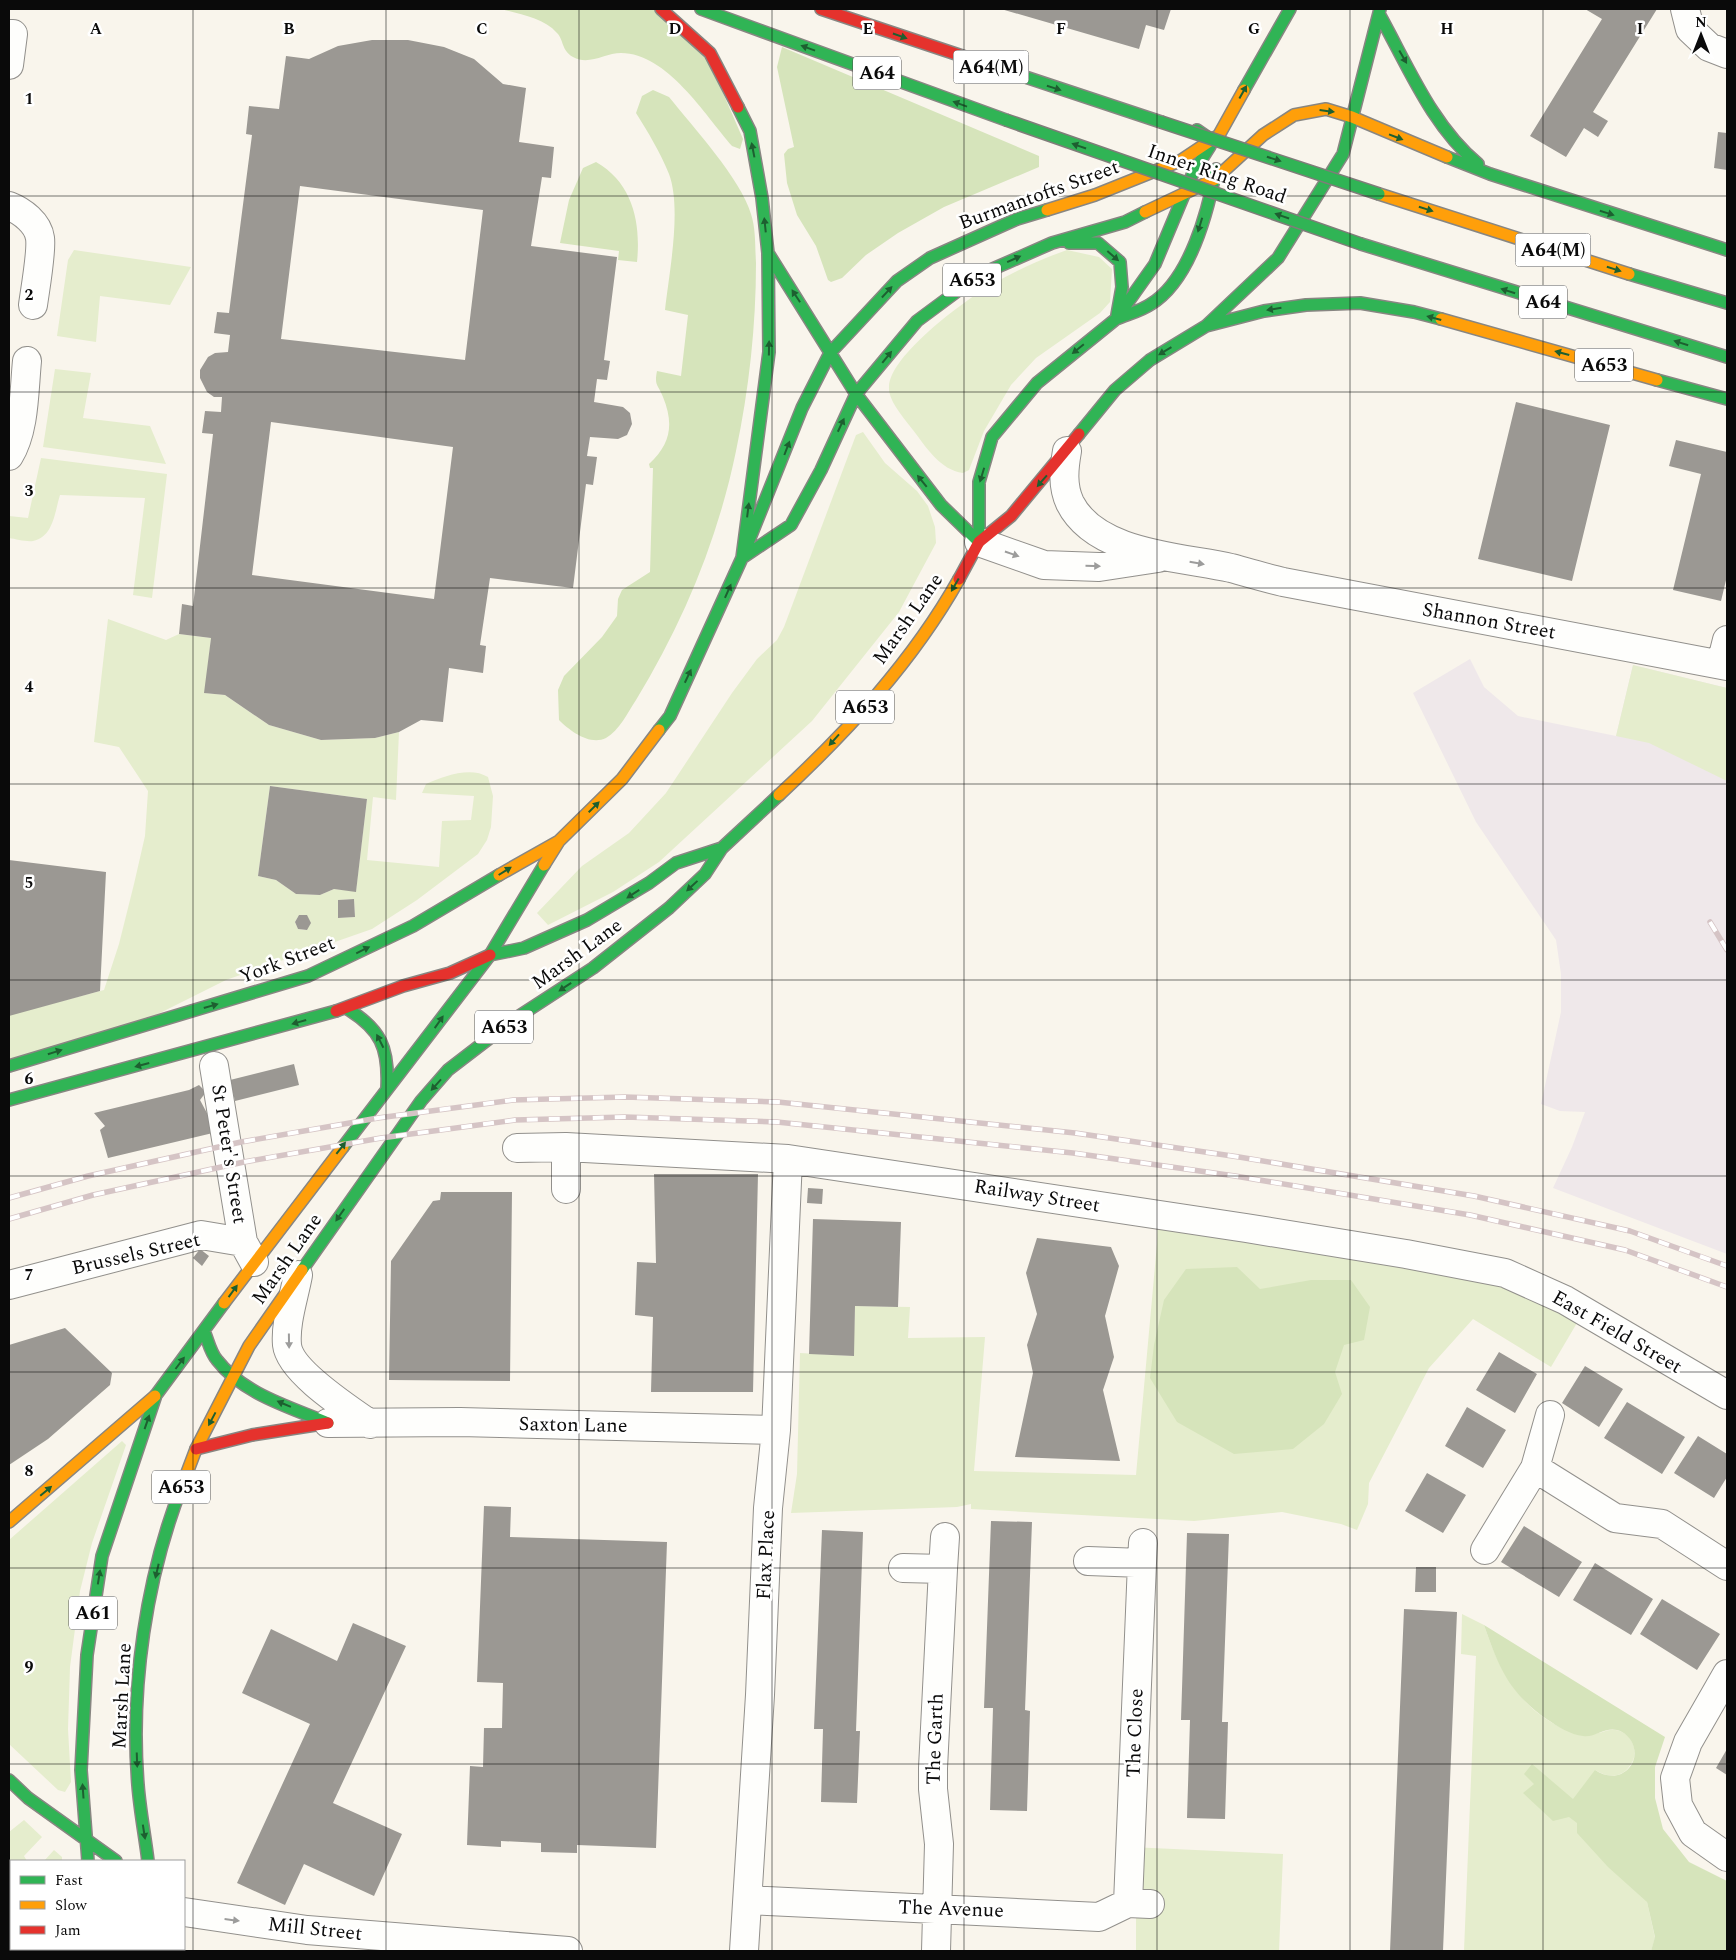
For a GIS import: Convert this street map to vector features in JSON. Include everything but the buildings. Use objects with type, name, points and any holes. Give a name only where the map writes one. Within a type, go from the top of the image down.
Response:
[{"type":"main road","points":[[661,9],[710,53],[719,67],[750,131],[762,198],[768,253],[769,352],[742,558]]},
{"type":"main road","name":"Inner Ring Road","points":[[701,9],[1006,120],[1361,244],[1529,298],[1727,357]]},
{"type":"main road","name":"Inner Ring Road","points":[[821,9],[1379,194],[1558,252],[1727,303]]},
{"type":"main road","name":"Burmantofts Street","points":[[742,558],[802,408],[830,353],[897,281],[930,258],[1017,219],[1095,195],[1180,162],[1214,137],[1290,9]]},
{"type":"main road","points":[[1206,326],[1278,258],[1343,154],[1378,11]]},
{"type":"main road","points":[[1378,11],[1443,129],[1462,151],[1490,174]]},
{"type":"main road","name":"A653","points":[[742,558],[791,525],[821,470],[856,394],[917,321],[979,275],[1052,242],[1125,222],[1215,178],[1263,135],[1294,115],[1326,109],[1352,117]]},
{"type":"main road","points":[[1250,132],[1294,115]]},
{"type":"main road","points":[[1352,117],[1388,134],[1560,199],[1727,250]]},
{"type":"main road","points":[[1164,122],[1197,130],[1214,137],[1233,135]]},
{"type":"main road","name":"A653","points":[[979,542],[979,482],[992,437],[1037,383],[1116,319],[1155,264],[1193,173],[1214,137],[1221,138],[1215,178],[1193,248],[1176,281],[1154,303],[1116,319]]},
{"type":"main road","name":"A653","points":[[1052,242],[1098,242],[1120,262],[1122,288],[1116,319]]},
{"type":"main road","points":[[768,253],[810,317],[856,394],[941,505],[979,542]]},
{"type":"main road","name":"A653","points":[[1206,326],[1264,311],[1298,306],[1360,303],[1414,312],[1727,399]]},
{"type":"main road","name":"Marsh Lane","points":[[148,1860],[138,1786],[136,1737],[138,1668],[149,1607],[168,1522],[196,1449],[249,1346],[421,1101],[448,1070],[513,1020],[593,968],[641,931],[706,874],[722,848],[813,763],[897,672],[945,603],[979,542],[1011,516],[1116,390],[1150,360],[1206,326]]},
{"type":"main road","name":"Marsh Lane","points":[[88,1860],[81,1770],[86,1655],[102,1556],[156,1395],[204,1330],[248,1252],[387,1088],[490,956],[559,841],[622,779],[670,716],[742,558]]},
{"type":"main road","name":"York Street","points":[[9,1066],[308,976],[414,926],[559,841]]},
{"type":"main road","points":[[9,1100],[346,1008],[403,986],[450,973],[490,956],[524,948],[587,920],[649,883],[676,863],[722,848]]},
{"type":"main road","points":[[346,1008],[366,1018],[383,1044],[389,1067],[387,1088]]},
{"type":"main road","points":[[204,1330],[216,1358],[233,1375],[265,1396],[328,1423]]},
{"type":"main road","name":"A653","points":[[9,1522],[82,1461],[156,1395]]},
{"type":"main road","points":[[196,1449],[252,1434],[328,1423]]},
{"type":"main road","points":[[9,1780],[28,1798],[115,1860]]},
{"type":"street","points":[[1685,9],[1690,29],[1709,47],[1727,54]]},
{"type":"street","points":[[9,34],[13,34],[9,65]]},
{"type":"street","points":[[9,206],[20,210],[31,221],[40,238],[33,305]]},
{"type":"street","points":[[9,456],[14,448],[21,418],[27,361]]},
{"type":"street","name":"Shannon Street","points":[[1067,450],[1064,470],[1066,491],[1071,504],[1086,523],[1106,536],[1164,557],[1246,566],[1379,601],[1725,657]]},
{"type":"street","name":"Shannon Street","points":[[979,542],[1044,565],[1099,567],[1164,557]]},
{"type":"street","name":"St Peter's Street","points":[[215,1073],[248,1252]]},
{"type":"street","points":[[566,1147],[566,1189]]},
{"type":"street","name":"Railway Street","points":[[517,1148],[566,1147],[788,1159],[1274,1232],[1505,1273]]},
{"type":"street","name":"Flax Place","points":[[744,1951],[768,1508],[776,1430],[788,1159]]},
{"type":"street","name":"Brussels Street","points":[[9,1285],[201,1235],[248,1252]]},
{"type":"street","name":"East Field Street","points":[[1505,1273],[1565,1300],[1727,1395]]},
{"type":"street","points":[[298,1275],[287,1346],[296,1364],[327,1395],[370,1424]]},
{"type":"street","points":[[1485,1550],[1535,1468],[1550,1416]]},
{"type":"street","name":"Saxton Lane","points":[[328,1423],[470,1422],[776,1430]]},
{"type":"street","points":[[1535,1468],[1615,1518],[1662,1524],[1727,1566]]},
{"type":"street","name":"The Garth","points":[[936,1951],[938,1829],[933,1775],[945,1537]]},
{"type":"street","name":"The Close","points":[[1088,1561],[1142,1553],[1139,1904]]},
{"type":"street","points":[[903,1568],[943,1569]]},
{"type":"street","points":[[1727,1674],[1688,1742],[1676,1778],[1678,1805],[1693,1833],[1727,1857]]},
{"type":"street","name":"The Avenue","points":[[748,1900],[1099,1917],[1139,1904]]},
{"type":"street","name":"Mill Street","points":[[185,1912],[306,1940],[568,1951]]},
{"type":"shaded area","points":[[1470,659],[1484,687],[1518,716],[1616,736],[1633,665],[1727,688],[1727,1254],[1553,1188],[1572,1147],[1585,1112],[1560,1111],[1541,1104],[1561,1012],[1561,974],[1556,940],[1476,822],[1413,693]]},
{"type":"green space","points":[[501,9],[656,9],[710,63],[743,139],[740,149],[732,146],[684,88],[654,63],[638,56],[621,53],[591,60],[573,57],[552,28],[531,17]]},
{"type":"green space","points":[[782,47],[1039,156],[1039,167],[944,207],[898,233],[866,255],[842,278],[831,282],[828,280],[816,246],[797,215],[787,183],[784,154],[788,149],[794,147],[777,67]]},
{"type":"green space","points":[[653,90],[669,97],[727,170],[746,200],[753,220],[755,238],[756,287],[753,334],[745,405],[736,451],[719,516],[697,580],[684,611],[653,671],[619,726],[606,738],[593,740],[574,733],[559,720],[558,690],[564,676],[602,637],[617,616],[618,599],[622,590],[650,572],[653,468],[650,468],[649,464],[662,449],[666,441],[669,425],[669,416],[657,385],[656,376],[657,371],[681,376],[688,315],[665,310],[675,223],[673,188],[662,158],[636,113],[642,96]]},
{"type":"green space","points":[[596,162],[619,181],[632,205],[636,219],[637,262],[618,260],[619,251],[560,243],[569,200],[583,168]]},
{"type":"green space","points":[[74,250],[191,267],[170,305],[100,296],[96,342],[57,336],[68,260]]},
{"type":"green space","points":[[1067,250],[1099,257],[1112,269],[1110,302],[1100,313],[1036,358],[1011,385],[984,431],[969,470],[963,473],[940,463],[894,404],[889,392],[893,374],[902,360],[930,330],[964,303],[1009,275]]},
{"type":"green space","points":[[55,369],[91,373],[83,418],[150,426],[166,464],[43,447]]},
{"type":"green space","points":[[863,432],[885,463],[917,491],[928,506],[935,527],[936,543],[899,612],[812,721],[659,862],[613,892],[548,925],[537,913],[582,866],[629,833],[666,793],[732,693],[757,659],[777,640],[784,627],[856,435]]},
{"type":"green space","points":[[41,458],[167,474],[152,598],[133,595],[145,498],[60,495],[52,522],[45,534],[33,541],[9,538],[9,516],[28,518]]},
{"type":"green space","points":[[108,619],[166,640],[179,634],[211,638],[205,693],[225,695],[269,725],[321,740],[375,738],[399,732],[396,800],[373,797],[367,860],[439,867],[442,821],[471,820],[474,796],[422,793],[426,784],[449,775],[474,772],[488,777],[493,796],[491,827],[487,840],[478,854],[417,900],[372,929],[226,980],[132,1027],[9,1065],[9,1015],[104,990],[119,944],[145,836],[148,791],[119,747],[94,742]],"holes":[[[270,786],[367,799],[356,891],[334,889],[320,895],[296,894],[276,880],[258,876]],[[354,899],[355,917],[338,918],[338,900]],[[299,915],[307,915],[306,930],[298,929],[295,922]]]},
{"type":"green space","points":[[1633,665],[1727,688],[1727,781],[1649,743],[1616,736]]},
{"type":"green space","points":[[1158,1214],[1406,1254],[1584,1311],[1551,1367],[1473,1319],[1429,1368],[1369,1483],[1368,1504],[1357,1530],[1341,1524],[1282,1512],[1194,1521],[971,1509],[971,1504],[957,1507],[791,1513],[797,1474],[800,1353],[853,1356],[855,1306],[910,1307],[908,1338],[985,1337],[974,1471],[1136,1475],[1157,1244]]},
{"type":"green space","points":[[1237,1267],[1260,1289],[1311,1280],[1351,1280],[1370,1307],[1364,1340],[1344,1345],[1335,1372],[1342,1394],[1324,1424],[1293,1449],[1234,1454],[1177,1422],[1150,1378],[1154,1345],[1164,1300],[1186,1269]]},
{"type":"green space","points":[[122,1441],[126,1445],[92,1543],[80,1591],[70,1667],[68,1729],[71,1782],[65,1792],[58,1790],[9,1744],[9,1540]]},
{"type":"green space","points":[[1462,1614],[1484,1625],[1495,1655],[1510,1682],[1529,1706],[1542,1716],[1560,1727],[1593,1734],[1617,1730],[1630,1738],[1633,1743],[1634,1758],[1632,1763],[1621,1774],[1613,1776],[1595,1770],[1647,1902],[1655,1938],[1651,1951],[1464,1951],[1476,1656],[1461,1654]]},
{"type":"green space","points":[[1484,1625],[1665,1737],[1655,1767],[1655,1798],[1663,1829],[1689,1862],[1727,1881],[1727,1951],[1651,1951],[1655,1937],[1647,1902],[1608,1867],[1577,1833],[1577,1823],[1569,1817],[1553,1821],[1523,1793],[1534,1784],[1524,1774],[1532,1764],[1573,1799],[1595,1770],[1612,1776],[1625,1772],[1634,1759],[1634,1748],[1630,1739],[1617,1730],[1607,1730],[1588,1736],[1578,1735],[1560,1727],[1535,1710],[1507,1679]]},
{"type":"green space","points":[[24,1820],[42,1837],[24,1856],[26,1860],[10,1860],[10,1950],[39,1950],[37,1951],[9,1951],[9,1832]]},
{"type":"green space","points":[[1130,1847],[1283,1854],[1279,1951],[1136,1951],[1136,1918],[1128,1903]]},
{"type":"green space","points":[[54,1850],[62,1857],[62,1860],[45,1860]]},
{"type":"railway","points":[[1710,922],[1727,950]]},
{"type":"railway","points":[[9,1198],[88,1176],[241,1142],[378,1118],[513,1100],[625,1097],[778,1102],[1075,1133],[1239,1157],[1474,1196],[1630,1231],[1727,1266]]},
{"type":"railway","points":[[9,1219],[93,1195],[244,1162],[381,1138],[515,1120],[625,1117],[777,1122],[1073,1153],[1235,1176],[1470,1215],[1625,1250],[1727,1287]]},
{"type":"traffic: fast","points":[[701,9],[1006,120]]},
{"type":"traffic: fast","points":[[1244,90],[1290,9]]},
{"type":"traffic: fast","points":[[1206,326],[1278,258],[1343,154],[1380,9]]},
{"type":"traffic: fast","points":[[1379,14],[1434,114],[1447,132],[1478,164]]},
{"type":"traffic: fast","points":[[989,65],[1161,122]]},
{"type":"traffic: fast","points":[[659,730],[670,716],[742,558],[769,352],[768,253],[762,198],[750,131],[738,107]]},
{"type":"traffic: fast","points":[[1006,120],[1361,244]]},
{"type":"traffic: fast","points":[[1161,122],[1379,194]]},
{"type":"traffic: fast","points":[[979,542],[979,482],[992,437],[1037,383],[1116,319],[1155,264],[1193,173],[1210,146],[1210,139],[1197,130]]},
{"type":"traffic: fast","points":[[1447,157],[1490,174],[1727,250]]},
{"type":"traffic: fast","points":[[1116,319],[1139,311],[1151,304],[1165,293],[1176,279],[1187,262],[1202,224],[1216,169]]},
{"type":"traffic: fast","points":[[748,543],[802,408],[830,353],[897,281],[930,258],[1017,219],[1047,210]]},
{"type":"traffic: fast","points":[[742,558],[791,525],[821,470],[856,394],[917,321],[979,275],[1052,243],[1125,222],[1145,212]]},
{"type":"traffic: fast","points":[[1069,243],[1098,243],[1120,262],[1122,287],[1117,315]]},
{"type":"traffic: fast","points":[[1361,244],[1727,357]]},
{"type":"traffic: fast","points":[[768,253],[856,394],[941,505],[979,542]]},
{"type":"traffic: fast","points":[[1629,274],[1727,303]]},
{"type":"traffic: fast","points":[[1079,434],[1115,390],[1150,360],[1206,326],[1264,311],[1306,305],[1360,303],[1414,312],[1441,319]]},
{"type":"traffic: fast","points":[[1657,380],[1727,399]]},
{"type":"traffic: fast","points":[[302,1270],[421,1101],[448,1070],[513,1020],[593,968],[669,908],[705,874],[722,848],[779,795]]},
{"type":"traffic: fast","points":[[490,955],[524,948],[587,920],[649,883],[676,863],[722,848]]},
{"type":"traffic: fast","points":[[343,1147],[490,955],[544,865]]},
{"type":"traffic: fast","points":[[9,1066],[308,976],[413,926],[499,875]]},
{"type":"traffic: fast","points":[[346,1008],[367,1024],[380,1041],[386,1062],[387,1088]]},
{"type":"traffic: fast","points":[[9,1100],[336,1011]]},
{"type":"traffic: fast","points":[[88,1860],[81,1770],[87,1655],[102,1556],[156,1395],[224,1303]]},
{"type":"traffic: fast","points":[[204,1331],[215,1357],[240,1382],[283,1405],[328,1423]]},
{"type":"traffic: fast","points":[[148,1860],[139,1795],[136,1748],[139,1672],[150,1595],[169,1521],[182,1486]]},
{"type":"traffic: fast","points":[[9,1780],[28,1798],[115,1860]]},
{"type":"traffic: slow","points":[[1047,210],[1095,195],[1180,161],[1219,135],[1244,90]]},
{"type":"traffic: slow","points":[[1145,212],[1215,179],[1263,135],[1294,115],[1326,109],[1352,117],[1447,157]]},
{"type":"traffic: slow","points":[[1379,194],[1629,274]]},
{"type":"traffic: slow","points":[[1441,319],[1657,380]]},
{"type":"traffic: slow","points":[[779,795],[830,746],[878,694],[921,638],[959,579]]},
{"type":"traffic: slow","points":[[544,865],[559,841],[622,779],[659,730]]},
{"type":"traffic: slow","points":[[499,875],[559,841]]},
{"type":"traffic: slow","points":[[224,1303],[343,1147]]},
{"type":"traffic: slow","points":[[182,1486],[196,1449],[249,1346],[302,1270]]},
{"type":"traffic: slow","points":[[9,1522],[155,1396]]},
{"type":"traffic: jam","points":[[661,9],[710,53],[738,107]]},
{"type":"traffic: jam","points":[[821,9],[989,65]]},
{"type":"traffic: jam","points":[[959,579],[979,542],[1011,516],[1079,434]]},
{"type":"traffic: jam","points":[[336,1011],[403,986],[450,973],[490,955]]},
{"type":"traffic: jam","points":[[196,1449],[252,1435],[328,1423]]}]
